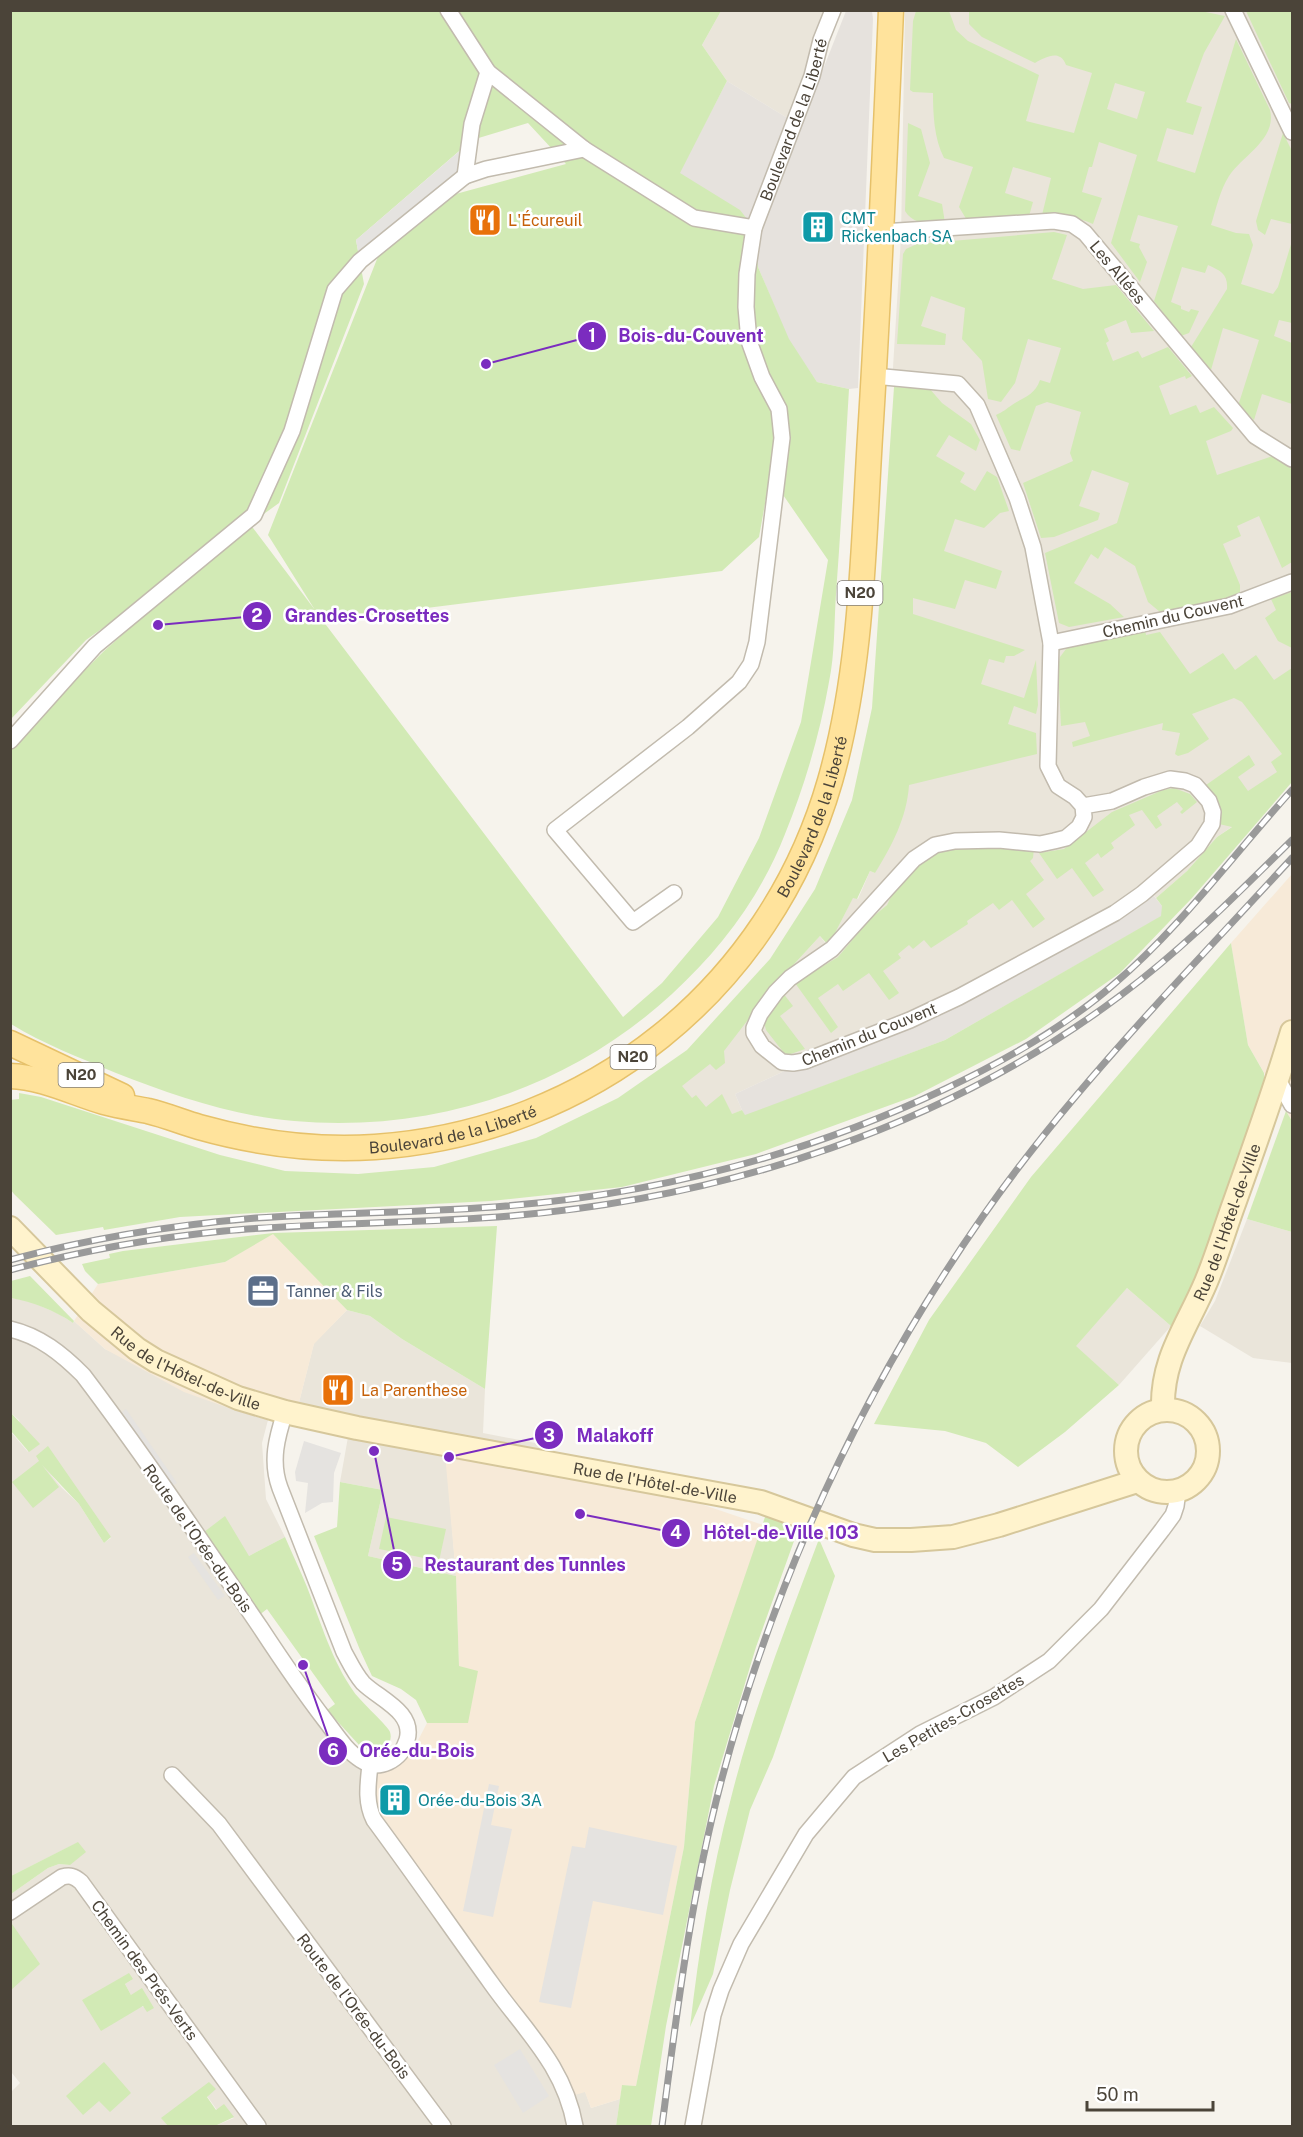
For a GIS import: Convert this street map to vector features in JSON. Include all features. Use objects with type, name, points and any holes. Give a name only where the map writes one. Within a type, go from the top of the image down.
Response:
[{"type":"main road","name":"Boulevard de la Liberté","points":[[10,1076],[33,1078],[96,1100],[150,1112],[235,1136],[314,1147],[370,1147],[439,1139],[508,1121],[541,1109],[575,1093],[642,1051],[675,1026],[706,996],[758,935],[782,898],[816,826],[830,783],[854,657],[874,376],[891,10]]},
{"type":"main road","name":"Rue de l'Hôtel-de-Ville","points":[[1163,1410],[1162,1389],[1168,1365],[1206,1282],[1293,1032]]},
{"type":"main road","name":"Boulevard de la Liberté","points":[[10,1043],[99,1084],[150,1112]]},
{"type":"main road","name":"Rue de l'Hôtel-de-Ville","points":[[10,1228],[103,1322],[137,1349],[156,1361],[238,1398],[285,1412],[357,1428],[761,1502],[853,1535],[875,1540],[953,1537],[999,1526],[1137,1480]]},
{"type":"main road","points":[[1163,1410],[1187,1415],[1196,1422],[1207,1442],[1208,1454],[1200,1476],[1191,1485],[1171,1493],[1153,1491],[1137,1480],[1127,1462],[1126,1442],[1130,1432],[1144,1417],[1163,1410]]},
{"type":"street","points":[[448,10],[488,72],[584,148],[694,218],[754,228]]},
{"type":"street","name":"Boulevard de la Liberté","points":[[674,893],[633,922],[555,830],[688,727],[739,682],[751,663],[757,642],[782,438],[779,409],[762,376],[749,340],[746,307],[747,274],[754,228],[812,76],[821,40],[833,10]]},
{"type":"street","points":[[1233,10],[1293,132]]},
{"type":"street","points":[[465,176],[472,124],[488,72]]},
{"type":"street","points":[[10,741],[95,646],[254,515],[292,431],[335,290],[360,261],[465,176],[486,169],[584,148]]},
{"type":"street","name":"Les Allées","points":[[882,232],[1054,221],[1072,224],[1085,233],[1256,436],[1293,459]]},
{"type":"street","points":[[874,376],[958,384],[977,405],[1017,498],[1033,547],[1050,643],[1048,766],[1058,786],[1075,797],[1083,806]]},
{"type":"street","name":"Chemin du Couvent","points":[[1050,643],[1229,606],[1293,582]]},
{"type":"street","name":"Chemin du Couvent","points":[[1170,779],[1185,781],[1195,785],[1209,801],[1213,812],[1212,824],[1198,846],[1142,894],[1115,913],[959,997],[910,1020],[806,1061],[793,1064],[782,1062],[762,1046],[754,1033],[754,1028],[768,1001],[790,978],[832,949],[914,858],[935,845],[955,841],[999,840],[1040,844],[1066,838],[1079,827],[1084,817],[1083,806],[1112,801],[1170,779]]},
{"type":"street","points":[[1278,1080],[1293,1105]]},
{"type":"street","name":"Route de l'Orée-du-Bois","points":[[10,1329],[33,1336],[49,1346],[83,1375],[308,1696],[342,1742],[354,1755],[370,1765]]},
{"type":"street","points":[[285,1412],[275,1456],[280,1488],[352,1668],[363,1683],[400,1713],[408,1729],[407,1742],[395,1758],[385,1764],[370,1765],[368,1797],[370,1812],[549,2061],[564,2088],[575,2127]]},
{"type":"street","name":"Les Petites-Crosettes","points":[[693,2127],[713,2014],[721,1990],[741,1944],[806,1834],[854,1777],[920,1734],[994,1697],[1049,1661],[1101,1609],[1162,1530],[1173,1515],[1178,1491]]},
{"type":"street","name":"Route de l'Orée-du-Bois","points":[[172,1775],[219,1824],[443,2127]]},
{"type":"street","name":"Chemin des Prés-Verts","points":[[10,1912],[62,1876],[75,1876],[258,2127]]},
{"type":"shaded area","points":[[721,11],[832,11],[789,119],[727,81],[702,45]]},
{"type":"shaded area","points":[[846,11],[872,11],[873,19],[858,388],[849,389],[817,382],[788,339],[758,267],[755,242]]},
{"type":"shaded area","points":[[905,11],[1292,11],[1292,725],[1282,755],[1288,767],[1233,826],[1217,837],[1187,871],[1156,898],[1150,891],[1116,916],[735,1094],[742,1110],[661,1145],[641,1108],[774,986],[820,936],[826,944],[834,935],[853,897],[858,899],[870,871],[875,873],[911,681],[915,387],[894,387],[892,384],[901,237]],"holes":[[[892,897],[912,906],[870,919],[887,905]]]},
{"type":"shaded area","points":[[727,81],[789,119],[750,223],[679,173]]},
{"type":"shaded area","points":[[470,142],[465,176],[360,261],[356,240]]},
{"type":"shaded area","points":[[1292,874],[1292,1121],[1248,1045],[1231,943]]},
{"type":"shaded area","points":[[1150,891],[1162,906],[1162,916],[945,1040],[745,1116],[735,1094],[791,1068],[921,1020]]},
{"type":"shaded area","points":[[1247,1219],[1292,1232],[1292,1363],[1253,1358],[1200,1326],[1215,1301]]},
{"type":"shaded area","points":[[273,1233],[347,1310],[314,1344],[293,1426],[234,1410],[184,1392],[105,1349],[74,1321],[98,1284],[225,1262]]},
{"type":"shaded area","points":[[1127,1288],[1171,1326],[1119,1385],[1075,1346]]},
{"type":"shaded area","points":[[11,1298],[29,1301],[73,1323],[74,1321],[105,1349],[234,1410],[268,1420],[262,1443],[266,1499],[285,1537],[249,1556],[204,1532],[342,1754],[376,1768],[585,2091],[591,2108],[620,2099],[616,2126],[215,2126],[234,2118],[217,2110],[207,2096],[215,2089],[162,2118],[168,2126],[11,2126],[11,2092],[20,2083],[11,2074],[11,1894],[48,1868],[59,1864],[70,1865],[77,1843],[11,1876],[10,1431],[28,1452],[19,1420],[11,1413]],"holes":[[[36,1457],[111,1538],[104,1543],[79,1504]],[[133,1979],[125,1984],[131,1995],[154,2008],[82,2000]]]},
{"type":"shaded area","points":[[347,1310],[370,1316],[402,1339],[485,1389],[483,1433],[551,1446],[550,1453],[446,1454],[456,1576],[368,1556],[383,1490],[340,1482],[348,1437],[293,1426],[314,1343]]},
{"type":"shaded area","points":[[126,1409],[177,1483],[172,1486],[122,1412]]},
{"type":"shaded area","points":[[304,1441],[341,1453],[334,1473],[333,1502],[322,1503],[305,1513],[308,1483],[296,1481],[295,1472]]},
{"type":"shaded area","points":[[550,1453],[763,1525],[695,1722],[684,1847],[636,2086],[622,2085],[620,2099],[591,2108],[585,2092],[575,2095],[554,2056],[377,1817],[375,1799],[376,1768],[412,1752],[427,1723],[468,1723],[459,1666],[456,1576],[445,1454]]},
{"type":"shaded area","points":[[194,1553],[225,1596],[218,1600],[188,1557]]},
{"type":"shaded area","points":[[489,1784],[499,1786],[491,1825],[512,1829],[493,1917],[463,1911]]},
{"type":"shaded area","points":[[589,1827],[677,1846],[663,1915],[593,1901],[571,2008],[539,2002],[572,1846],[585,1848]]},
{"type":"shaded area","points":[[520,2049],[549,2096],[523,2113],[494,2065]]},
{"type":"green space","points":[[1196,10],[1225,16],[1204,53],[1186,102],[1202,107],[1193,135],[1167,128],[1157,161],[1195,173],[1236,39],[1270,110],[1271,120],[1264,138],[1235,168],[1226,181],[1211,225],[1236,233],[1249,234],[1253,245],[1241,284],[1273,294],[1278,287],[1292,241],[1292,323],[1279,320],[1274,336],[1292,343],[1292,404],[1262,394],[1254,420],[1238,406],[1259,340],[1223,328],[1211,370],[1191,347],[1227,289],[1225,276],[1220,271],[1208,265],[1205,273],[1182,267],[1171,302],[1189,312],[1191,309],[1199,311],[1189,333],[1181,336],[1154,301],[1178,226],[1138,215],[1130,241],[1140,244],[1139,247],[1147,262],[1140,282],[1111,243],[1137,155],[1099,142],[1082,192],[1102,198],[1093,224],[1068,216],[1042,215],[1051,178],[1013,167],[1005,193],[1033,202],[1029,216],[968,222],[959,207],[973,167],[944,158],[936,135],[933,93],[910,90],[913,21],[916,11],[949,11],[956,30],[968,41],[1039,75],[1026,121],[1074,133],[1092,73],[1066,65],[1060,57],[1056,56],[1035,63],[982,37],[969,24],[969,11]],"holes":[[[1115,83],[1145,92],[1137,119],[1107,109]]]},
{"type":"green space","points":[[11,11],[721,11],[702,45],[727,81],[680,173],[740,210],[754,228],[758,267],[789,339],[817,382],[849,389],[832,661],[816,740],[792,815],[764,879],[723,940],[690,977],[632,1027],[589,1056],[544,1079],[496,1098],[448,1111],[397,1120],[346,1123],[294,1121],[226,1109],[181,1097],[137,1081],[62,1050],[11,1024],[10,745],[104,651],[241,530],[86,640],[11,719]],"holes":[[[528,123],[566,164],[452,195],[379,254],[268,535],[315,610],[250,524],[279,503],[364,284],[356,240],[472,140]],[[770,476],[828,560],[801,722],[759,838],[718,917],[662,983],[623,1017],[323,621],[722,571],[759,537]]]},
{"type":"green space","points":[[1246,11],[1292,11],[1292,104],[1289,103]]},
{"type":"green space","points":[[908,123],[921,129],[930,163],[918,196],[942,204],[945,223],[918,221],[905,211]]},
{"type":"green space","points":[[1283,133],[1292,151],[1292,224],[1271,219],[1265,235],[1258,230],[1256,221]]},
{"type":"green space","points":[[1054,232],[1067,235],[1052,279],[1083,289],[1116,285],[1154,331],[1131,333],[1126,320],[1104,329],[1109,341],[1106,343],[1113,361],[1138,351],[1142,358],[1168,347],[1192,376],[1186,379],[1185,376],[1159,386],[1170,415],[1196,405],[1200,413],[1214,407],[1233,428],[1231,431],[1206,441],[1217,475],[1273,456],[1292,469],[1292,562],[1282,568],[1259,516],[1237,526],[1241,536],[1223,544],[1240,585],[1240,592],[1223,601],[1160,612],[1148,602],[1135,566],[1105,547],[1098,559],[1091,554],[1074,583],[1110,604],[1124,617],[1069,627],[1059,623],[1045,553],[1117,523],[1129,483],[1092,470],[1079,506],[1100,513],[1098,520],[1054,537],[1041,538],[1023,483],[1073,461],[1070,453],[1081,412],[1047,402],[1036,406],[1020,451],[1011,449],[996,415],[1032,392],[1040,380],[1050,383],[1061,348],[1028,339],[1015,383],[1001,402],[988,399],[982,361],[962,339],[965,308],[931,296],[921,326],[946,334],[945,345],[897,344],[903,254],[906,249],[917,244]]},
{"type":"green space","points":[[894,387],[929,388],[942,403],[971,424],[980,440],[976,451],[949,435],[936,456],[965,473],[960,482],[975,491],[987,471],[997,477],[1009,511],[1000,513],[984,528],[955,519],[944,551],[1002,571],[996,589],[965,580],[955,609],[913,598],[913,614],[1025,650],[1014,656],[1006,656],[1004,663],[989,659],[981,684],[1024,698],[1036,660],[1038,705],[1036,714],[1014,706],[1008,724],[1036,733],[1037,754],[909,785],[902,820],[893,842],[875,873],[870,871],[857,899],[853,898],[834,935],[827,944],[820,936],[774,986],[724,1051],[725,1063],[716,1070],[710,1064],[682,1086],[692,1098],[696,1095],[706,1107],[722,1094],[732,1114],[742,1110],[745,1115],[945,1040],[1161,916],[1162,906],[1156,898],[1187,871],[1217,837],[1232,827],[1219,824],[1216,800],[1206,785],[1249,755],[1255,765],[1238,777],[1248,791],[1277,772],[1271,762],[1282,754],[1242,702],[1234,698],[1192,714],[1209,739],[1188,753],[1178,756],[1175,754],[1180,733],[1162,730],[1163,723],[1073,747],[1072,742],[1090,736],[1085,722],[1061,726],[1058,668],[1060,657],[1071,645],[1145,630],[1146,635],[1160,632],[1190,674],[1223,653],[1235,670],[1256,655],[1274,680],[1292,668],[1292,782],[1192,898],[1120,973],[1026,1039],[915,1096],[756,1154],[622,1187],[491,1201],[180,1217],[104,1230],[103,1227],[56,1235],[14,1194],[11,1190],[10,1100],[19,1099],[19,1093],[41,1097],[220,1155],[285,1171],[358,1174],[434,1167],[536,1138],[618,1098],[687,1050],[770,959],[815,889],[852,800],[872,708]]},
{"type":"green space","points":[[1292,592],[1292,648],[1278,641],[1265,618],[1276,610],[1271,599]]},
{"type":"green space","points":[[1174,788],[1190,794],[1197,802],[1182,814],[1180,812],[1183,809],[1177,802],[1157,816],[1162,825],[1156,829],[1142,810],[1129,815],[1135,825],[1111,843],[1114,848],[1101,858],[1098,853],[1085,863],[1104,890],[1093,897],[1072,868],[1057,879],[1039,853],[1064,849],[1112,812],[1163,790]]},
{"type":"green space","points":[[960,846],[1034,848],[1033,858],[1030,861],[1044,880],[1026,894],[1045,919],[1033,928],[1012,900],[999,910],[993,903],[967,921],[968,924],[931,948],[924,940],[913,949],[909,945],[898,954],[901,958],[883,971],[899,993],[889,1000],[869,973],[843,991],[838,984],[818,998],[838,1027],[831,1033],[795,983],[838,957],[870,919],[887,905],[900,878],[939,850]]},
{"type":"green space","points":[[1231,943],[1248,1045],[1264,1073],[1265,1086],[1202,1267],[1171,1326],[1127,1288],[1076,1346],[1119,1385],[1065,1432],[1018,1467],[986,1443],[945,1431],[874,1424],[929,1320],[1031,1177]]},
{"type":"green space","points":[[783,993],[793,1006],[780,1016],[805,1049],[788,1055],[766,1030],[764,1022]]},
{"type":"green space","points":[[1286,1111],[1292,1121],[1292,1232],[1247,1219]]},
{"type":"green space","points":[[497,1226],[485,1389],[402,1339],[370,1316],[347,1310],[273,1234],[225,1262],[98,1284],[85,1271],[82,1264],[110,1258],[109,1254],[123,1251],[273,1233]]},
{"type":"green space","points":[[30,1276],[74,1321],[73,1323],[43,1307],[11,1298],[11,1281]]},
{"type":"green space","points":[[11,1413],[40,1444],[29,1452],[11,1431]]},
{"type":"green space","points":[[48,1446],[111,1537],[104,1543],[79,1504],[42,1465],[59,1487],[33,1508],[12,1482],[39,1461],[36,1456]]},
{"type":"green space","points":[[340,1482],[383,1490],[368,1556],[456,1576],[459,1666],[478,1671],[468,1723],[427,1723],[416,1700],[401,1689],[372,1676],[314,1536],[337,1527]]},
{"type":"green space","points":[[225,1516],[249,1556],[285,1537],[339,1668],[354,1692],[390,1732],[391,1739],[388,1745],[378,1754],[360,1746],[327,1710],[335,1704],[267,1609],[258,1616],[204,1532]]},
{"type":"green space","points":[[778,1516],[795,1526],[794,1541],[756,1647],[714,1786],[666,2026],[651,2126],[616,2126],[622,2085],[636,2086],[684,1847],[695,1722],[765,1517]]},
{"type":"green space","points":[[386,1517],[446,1529],[439,1561],[379,1549]]},
{"type":"green space","points":[[819,1539],[835,1576],[773,1757],[750,1810],[730,1890],[713,1974],[690,2027],[706,1912],[731,1798],[760,1700]]},
{"type":"green space","points":[[78,1842],[86,1852],[70,1865],[59,1864],[48,1868],[11,1894],[11,1876]]},
{"type":"green space","points":[[12,1924],[40,1964],[11,1990],[10,1926]]},
{"type":"green space","points":[[129,1973],[133,1979],[125,1984],[131,1995],[142,1988],[154,2008],[147,2012],[143,2006],[101,2031],[82,2000]]},
{"type":"green space","points":[[104,2062],[131,2093],[110,2112],[99,2101],[83,2115],[66,2096]]},
{"type":"green space","points":[[209,2082],[216,2089],[207,2097],[216,2110],[224,2104],[234,2117],[215,2126],[168,2126],[161,2118]]},
{"type":"railway","points":[[10,1260],[102,1239],[225,1221],[506,1206],[619,1192],[731,1167],[840,1133],[945,1089],[989,1067],[1054,1029],[1095,1000],[1162,939],[1292,790]]},
{"type":"railway","points":[[10,1270],[117,1246],[197,1234],[295,1226],[474,1219],[591,1207],[672,1192],[752,1173],[831,1148],[908,1118],[982,1082],[1054,1041],[1121,995],[1166,959],[1209,921],[1292,840]]},
{"type":"railway","points":[[662,2126],[693,1910],[721,1782],[767,1633],[796,1559],[861,1417],[939,1281],[1028,1155],[1127,1038],[1292,858]]},
{"type":"place","name":"L'Écureuil","points":[[485,220]]},
{"type":"place","name":"CMT Rickenbach SA","points":[[818,227]]},
{"type":"place","name":"Bois-du-Couvent","points":[[486,364]]},
{"type":"place","name":"Grandes-Crosettes","points":[[158,625]]},
{"type":"place","name":"Tanner & Fils","points":[[263,1291]]},
{"type":"place","name":"La Parenthese","points":[[338,1390]]},
{"type":"place","name":"Restaurant des Tunnles","points":[[374,1451]]},
{"type":"place","name":"Malakoff","points":[[449,1457]]},
{"type":"place","name":"Hôtel-de-Ville 103","points":[[580,1514]]},
{"type":"place","name":"Orée-du-Bois","points":[[303,1665]]},
{"type":"place","name":"Orée-du-Bois 3A","points":[[395,1800]]}]
